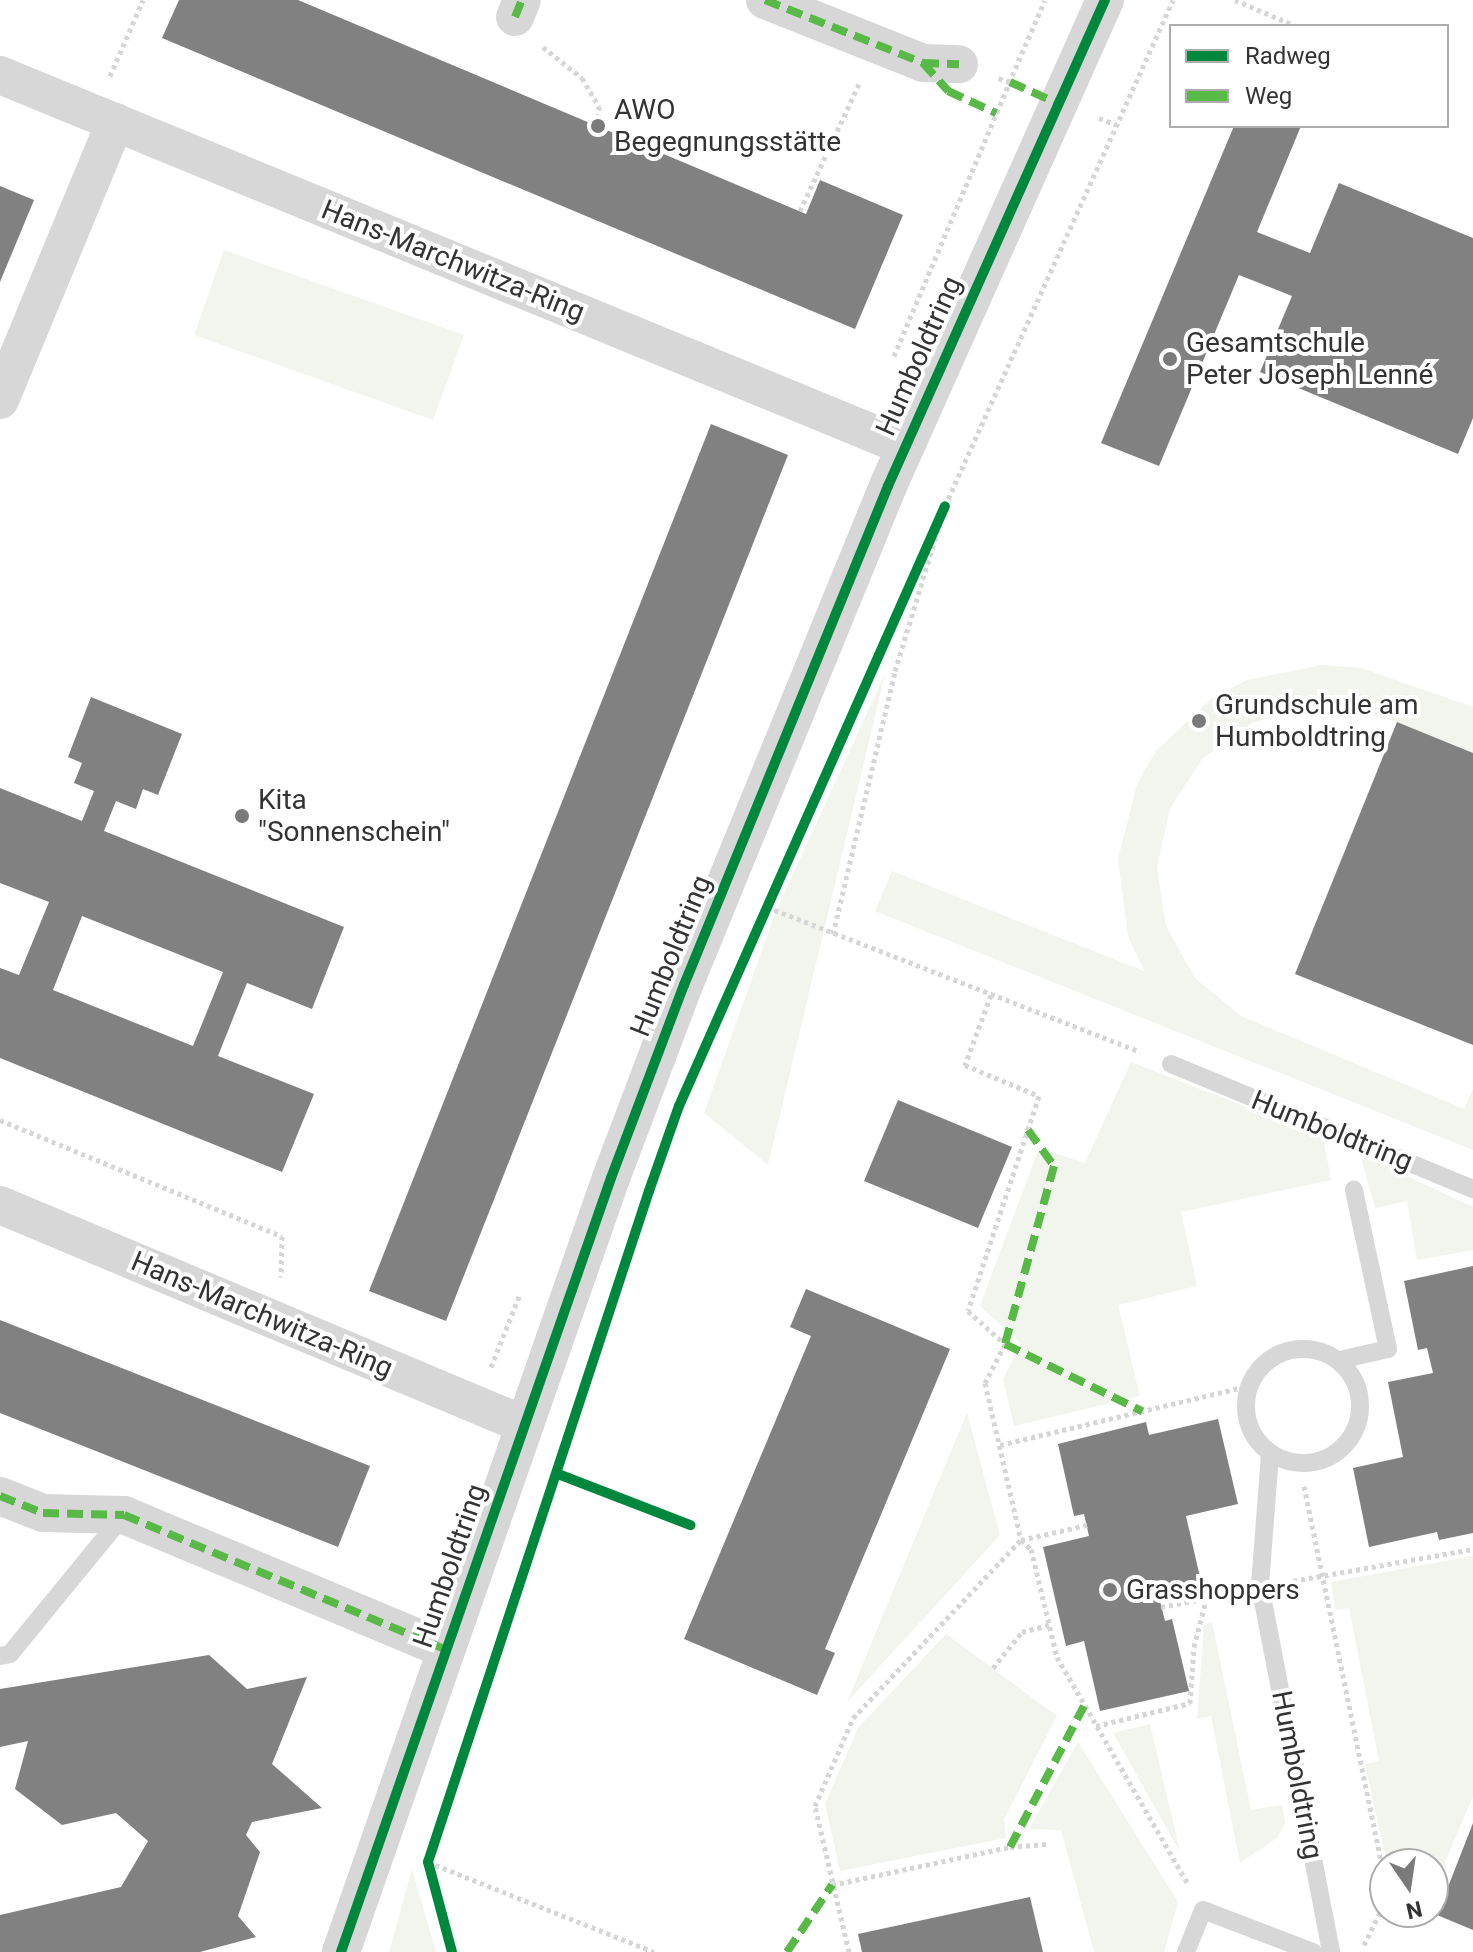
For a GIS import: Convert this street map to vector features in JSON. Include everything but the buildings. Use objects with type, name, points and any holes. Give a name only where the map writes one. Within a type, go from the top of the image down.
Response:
[{"type":"street","points":[[765,0],[923,63],[959,64]]},
{"type":"street","name":"Humboldtring","points":[[341,1952],[525,1425],[684,985],[906,447],[1105,0]]},
{"type":"street","name":"Hans-Marchwitza-Ring","points":[[0,75],[906,447]]},
{"type":"street","points":[[0,400],[105,118]]},
{"type":"street","name":"Hans-Marchwitza-Ring","points":[[0,1205],[525,1425]]},
{"type":"street","points":[[0,1496],[43,1513],[124,1515],[446,1650]]},
{"type":"lane","name":"Humboldtring","points":[[1171,1064],[1473,1189]]},
{"type":"lane","points":[[1340,1360],[1360,1391],[1358,1428],[1335,1456],[1300,1466],[1270,1455],[1246,1425],[1247,1386],[1270,1357],[1306,1347],[1340,1360],[1388,1349],[1354,1190]]},
{"type":"lane","name":"Humboldtring","points":[[1270,1455],[1260,1586],[1331,1952]]},
{"type":"lane","points":[[0,1656],[10,1654],[124,1515]]},
{"type":"lane","points":[[1186,1952],[1203,1910],[1313,1952]]},
{"type":"path","points":[[105,118],[143,0]]},
{"type":"path","points":[[863,429],[1045,0]]},
{"type":"path","points":[[833,934],[895,671],[945,506],[1173,0]]},
{"type":"path","points":[[1235,0],[1291,24]]},
{"type":"path","points":[[519,9],[509,34],[545,48],[582,78],[599,106],[598,126]]},
{"type":"path","points":[[800,211],[875,46]]},
{"type":"path","points":[[767,907],[1171,1064]]},
{"type":"path","points":[[991,995],[965,1065],[1039,1096],[968,1311],[1005,1344],[985,1383],[1021,1540],[1031,1549],[1057,1657],[1203,1910]]},
{"type":"path","points":[[0,1120],[282,1236],[280,1322]]},
{"type":"path","points":[[488,1375],[523,1286]]},
{"type":"path","points":[[1000,1445],[1247,1386]]},
{"type":"path","points":[[1300,1466],[1378,1848]]},
{"type":"path","points":[[849,1952],[815,1806],[853,1718],[1021,1540],[1087,1525]]},
{"type":"path","points":[[1161,1607],[1206,1600],[1260,1586],[1473,1549]]},
{"type":"path","points":[[1096,1726],[1190,1703],[1194,1647],[1206,1600]]},
{"type":"path","points":[[993,1668],[1022,1632],[1049,1625]]},
{"type":"path","points":[[832,1885],[1010,1847],[1048,1844]]},
{"type":"path","points":[[428,1862],[654,1952]]},
{"type":"path","points":[[1361,1952],[1373,1928]]},
{"type":"shaded area","points":[[224,250],[464,335],[433,420],[194,335]]},
{"type":"shaded area","points":[[1322,665],[1361,668],[1473,707],[1473,753],[1397,722],[1340,707],[1309,707],[1252,723],[1203,758],[1170,808],[1157,867],[1166,926],[1195,978],[1241,1016],[1464,1109],[1473,1089],[1473,1150],[875,911],[892,871],[1144,971],[1128,936],[1118,859],[1137,784],[1156,751],[1212,698],[1247,680]]},
{"type":"shaded area","points":[[885,674],[768,1165],[704,1113],[776,911]]},
{"type":"shaded area","points":[[1131,1062],[1323,1137],[1331,1180],[1181,1212],[1197,1286],[1118,1305],[1140,1396],[1014,1426],[1003,1379],[1021,1343],[980,1306],[1039,1148],[1085,1163]]},
{"type":"shaded area","points":[[1360,1154],[1473,1207],[1473,1250],[1417,1260],[1407,1201],[1375,1208]]},
{"type":"shaded area","points":[[967,1413],[1000,1535],[847,1702]]},
{"type":"shaded area","points":[[1473,1556],[1473,1796],[1449,1853],[1449,1848],[1383,1848],[1365,1764],[1379,1761],[1349,1608],[1335,1610],[1331,1582]]},
{"type":"shaded area","points":[[1212,1622],[1251,1810],[1282,1805],[1285,1823],[1277,1838],[1240,1863],[1211,1716],[1197,1719],[1204,1625]]},
{"type":"shaded area","points":[[946,1634],[1057,1716],[1004,1819],[1006,1838],[840,1871],[825,1804],[858,1728]]},
{"type":"shaded area","points":[[1150,1724],[1180,1852],[1113,1733]]},
{"type":"shaded area","points":[[1078,1742],[1178,1902],[1164,1952],[1094,1952],[1061,1830],[1029,1829]]},
{"type":"shaded area","points":[[412,1869],[436,1952],[389,1952]]},
{"type":"marked path","points":[[515,17],[522,0]]},
{"type":"marked path","points":[[765,0],[923,63],[959,64]]},
{"type":"marked path","points":[[923,63],[948,91],[996,113]]},
{"type":"marked path","points":[[1010,82],[1057,103]]},
{"type":"marked path","points":[[1028,1130],[1054,1166],[1005,1344],[1142,1411]]},
{"type":"marked path","points":[[0,1496],[43,1513],[124,1515],[446,1650]]},
{"type":"marked path","points":[[1010,1847],[1084,1706]]},
{"type":"marked path","points":[[787,1952],[832,1885]]},
{"type":"cycle path","points":[[341,1952],[611,1178],[684,985],[888,486],[1105,0]]},
{"type":"cycle path","points":[[452,1952],[428,1862],[649,1191],[679,1106],[945,506]]},
{"type":"cycle path","points":[[558,1474],[690,1525]]},
{"type":"place","name":"AWO Begegnungsstätte","points":[[598,126]]},
{"type":"place","name":"Gesamtschule Peter Joseph Lenné","points":[[1170,359]]},
{"type":"place","name":"Grundschule am Humboldtring","points":[[1199,721]]},
{"type":"place","name":"Kita \"Sonnenschein\"","points":[[242,816]]},
{"type":"place","name":"Grasshoppers","points":[[1110,1590]]}]
